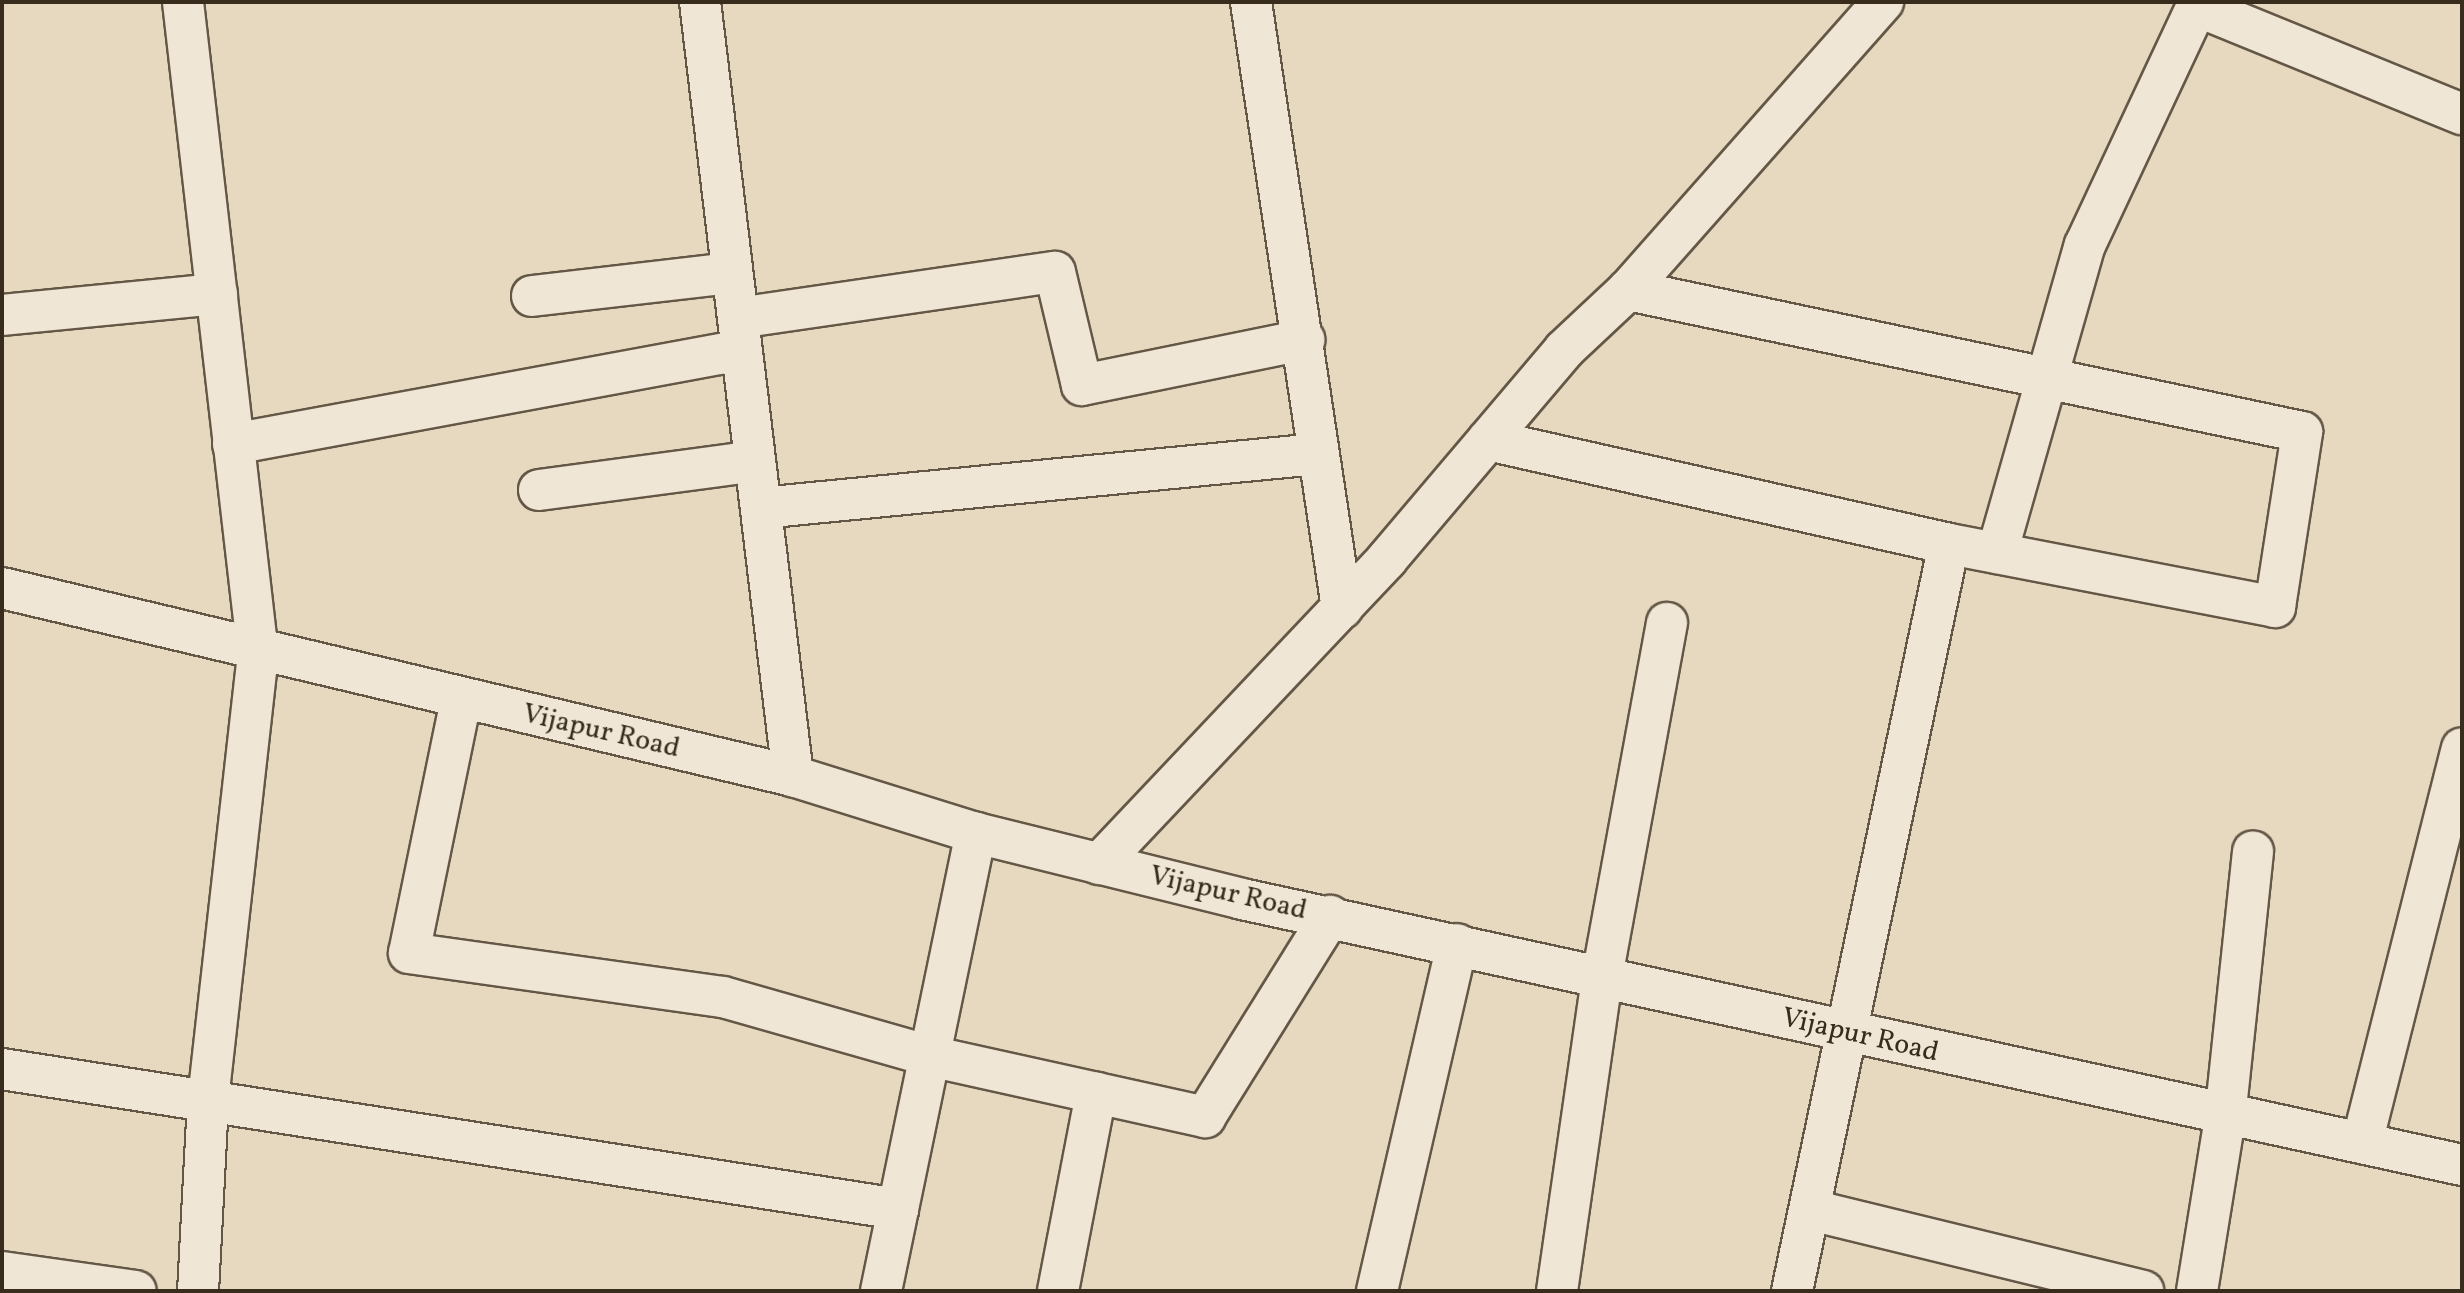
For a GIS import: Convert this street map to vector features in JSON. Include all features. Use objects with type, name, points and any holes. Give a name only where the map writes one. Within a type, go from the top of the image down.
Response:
[{"type":"street","points":[[183,2],[258,654],[208,1101],[198,1291]]},
{"type":"street","points":[[700,2],[793,776]]},
{"type":"street","points":[[1251,2],[1342,608]]},
{"type":"street","points":[[1099,864],[1342,608],[1564,350],[1628,290],[1883,2]]},
{"type":"street","points":[[1997,553],[2043,378],[2085,245],[2198,4],[2462,114]]},
{"type":"street","points":[[233,444],[739,334],[1055,272],[1082,385],[1304,340]]},
{"type":"street","points":[[532,296],[732,273]]},
{"type":"street","points":[[1488,440],[1949,544],[2275,607],[2302,432],[1628,290]]},
{"type":"street","points":[[2,315],[217,294]]},
{"type":"street","points":[[761,508],[1317,454]]},
{"type":"street","points":[[539,490],[755,461]]},
{"type":"street","points":[[1792,1291],[1811,1210],[1841,1032],[1949,544]]},
{"type":"street","name":"Vijapur Road","points":[[2,588],[258,654],[793,776],[976,833],[1099,864],[2225,1118],[2462,1165]]},
{"type":"street","points":[[1557,1291],[1602,977],[1667,623]]},
{"type":"street","points":[[461,700],[409,953],[723,997],[930,1056],[1205,1117],[1330,916]]},
{"type":"street","points":[[2362,1143],[2445,889],[2462,748]]},
{"type":"street","points":[[881,1291],[976,833]]},
{"type":"street","points":[[2197,1291],[2225,1118],[2253,851]]},
{"type":"street","points":[[1377,1291],[1457,944]]},
{"type":"street","points":[[2,1069],[898,1209]]},
{"type":"street","points":[[1058,1291],[1096,1093]]},
{"type":"street","points":[[1811,1210],[2143,1291]]},
{"type":"street","points":[[2,1272],[136,1291]]}]
